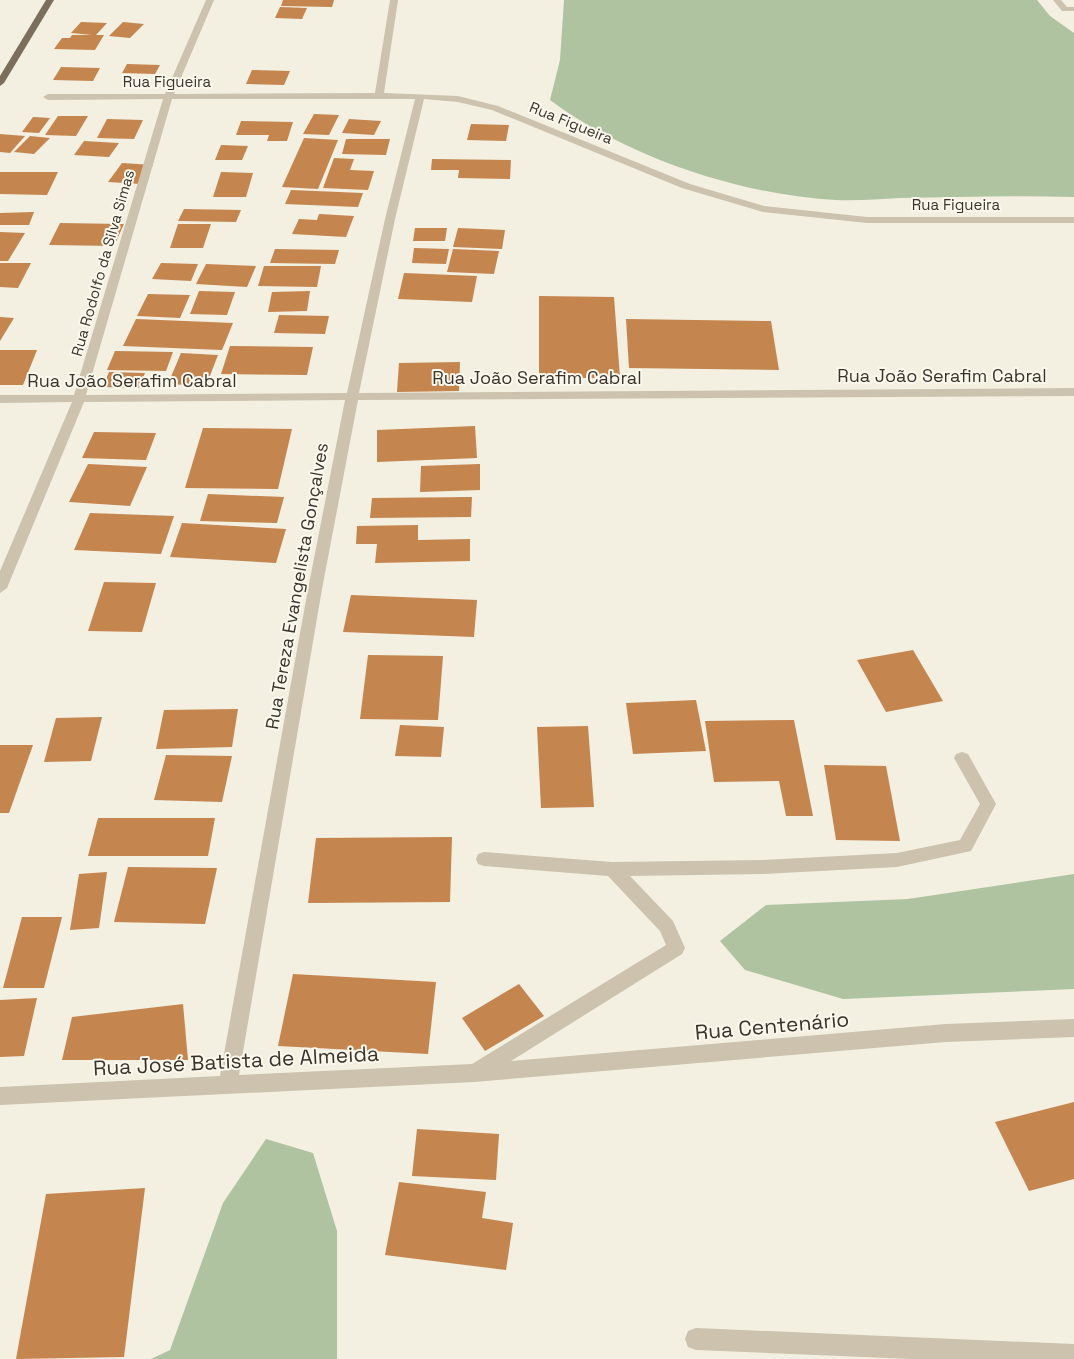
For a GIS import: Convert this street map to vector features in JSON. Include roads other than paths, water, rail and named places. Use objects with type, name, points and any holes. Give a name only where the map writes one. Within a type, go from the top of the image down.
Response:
[{"type":"main road","points":[[0,83],[50,0]]},
{"type":"street","name":"Rua Rodolfo da Silva Simas","points":[[0,588],[79,399],[168,97],[210,0]]},
{"type":"street","points":[[379,97],[394,0]]},
{"type":"street","points":[[1057,0],[1065,9],[1074,9]]},
{"type":"street","name":"Rua Figueira","points":[[48,97],[420,96],[458,100],[495,108],[686,186],[763,209],[867,220],[1074,220]]},
{"type":"street","name":"Rua Tereza Evangelista Gonçalves","points":[[228,1086],[350,397],[394,196],[420,96]]},
{"type":"street","name":"Rua João Serafim Cabral","points":[[0,399],[1074,392]]},
{"type":"street","points":[[484,859],[612,869],[762,867],[898,860],[965,846],[988,804],[962,758]]},
{"type":"street","points":[[474,1073],[676,948],[667,926],[612,869]]},
{"type":"street","name":"Rua Centenário","points":[[474,1073],[946,1034],[1074,1028]]},
{"type":"street","name":"Rua José Batista de Almeida","points":[[0,1096],[474,1073]]},
{"type":"street","points":[[696,1339],[1074,1355]]}]
